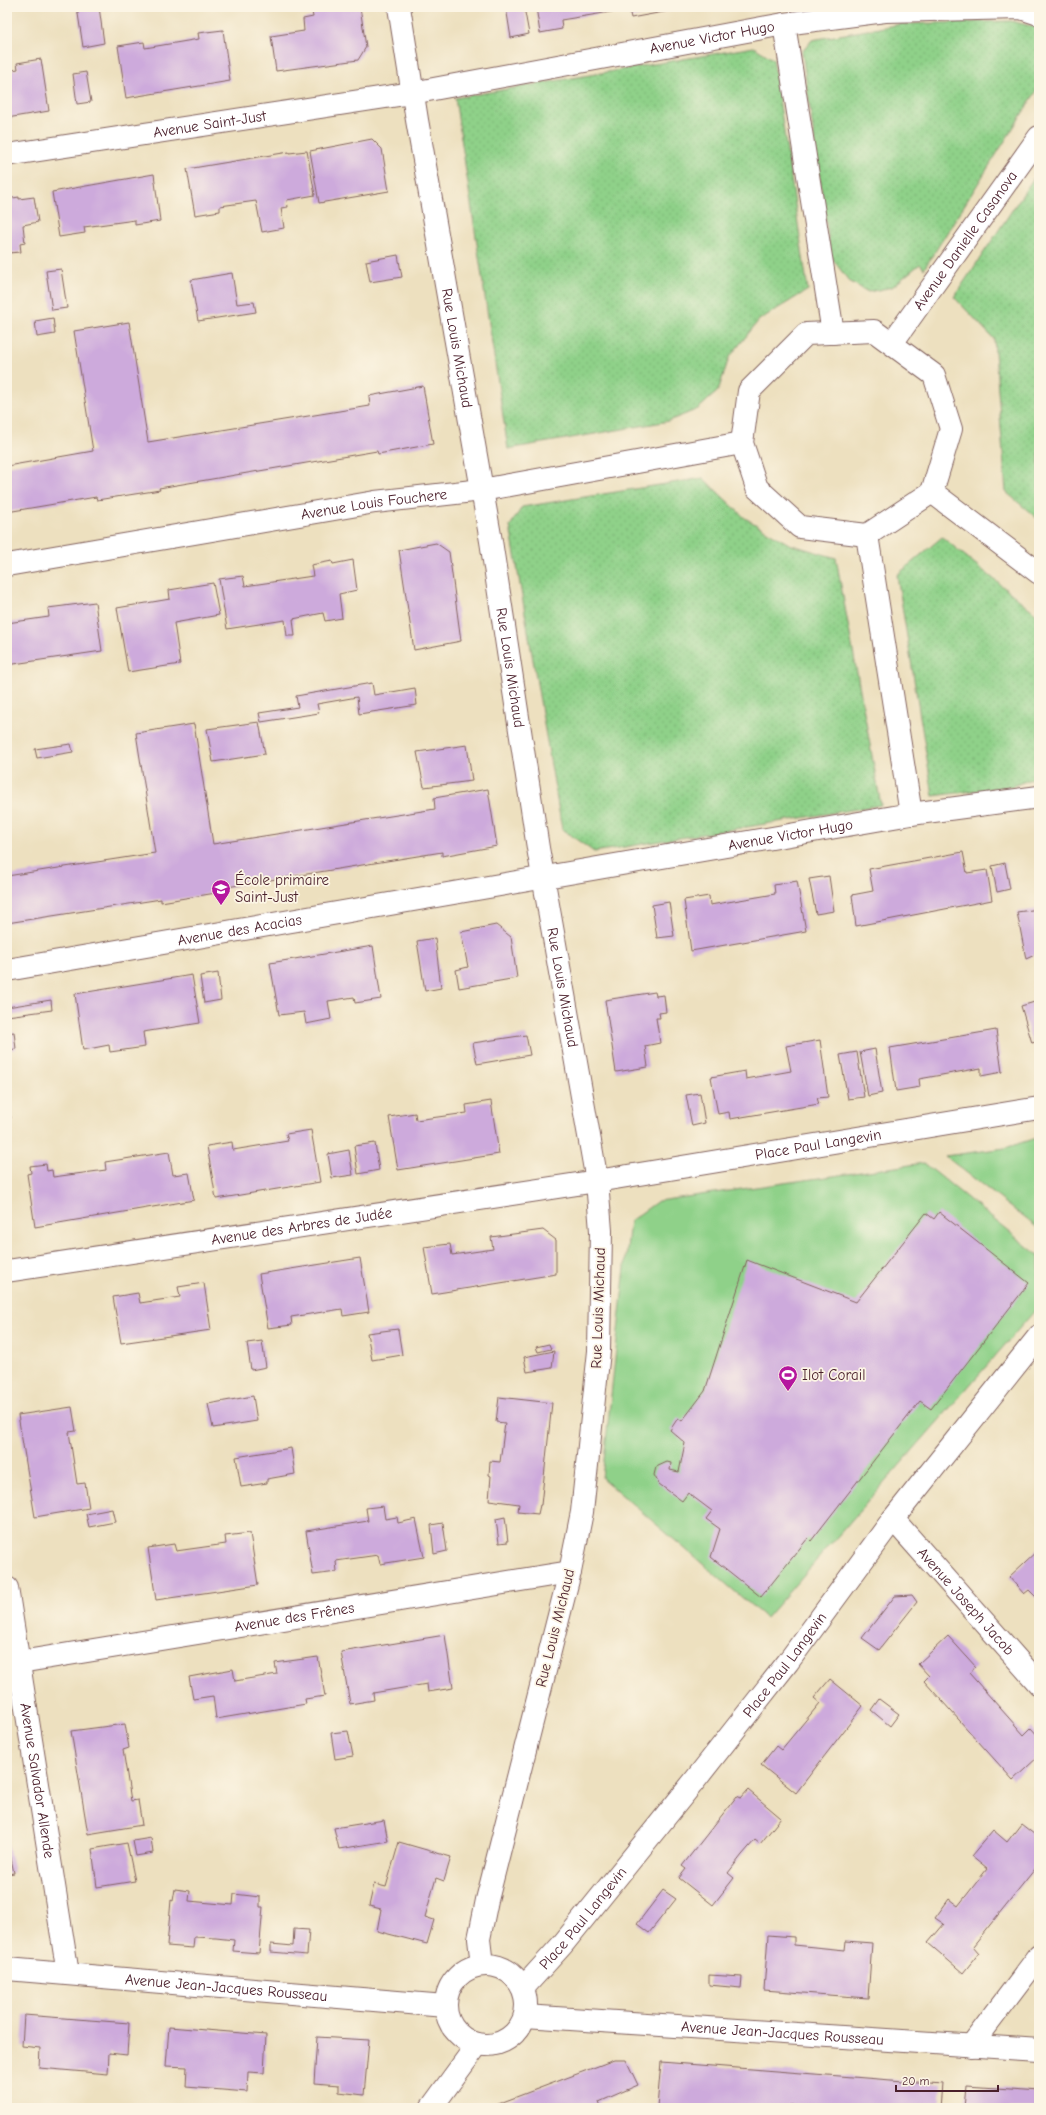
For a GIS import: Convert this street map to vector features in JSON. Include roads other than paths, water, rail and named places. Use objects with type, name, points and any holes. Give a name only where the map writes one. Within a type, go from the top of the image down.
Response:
[{"type":"street","name":"Rue Louis Michaud","points":[[399,7],[412,93],[482,490],[544,877],[597,1182],[601,1231],[599,1351],[582,1512],[570,1572],[496,1858],[478,1939],[482,1965]]},
{"type":"street","name":"Avenue Victor Hugo","points":[[412,93],[784,24],[885,11],[1021,8],[1039,14]]},
{"type":"street","points":[[784,24],[833,333]]},
{"type":"street","name":"Avenue Saint-Just","points":[[7,155],[412,93]]},
{"type":"street","name":"Avenue Danielle Casanova","points":[[892,343],[1039,137]]},
{"type":"street","points":[[874,331],[892,343],[934,375],[951,429],[932,492],[866,535],[800,526],[757,488],[742,443],[749,391],[806,334],[874,331]]},
{"type":"street","name":"Avenue Louis Fouchere","points":[[7,566],[374,502],[482,490],[742,443]]},
{"type":"street","points":[[932,492],[1039,573]]},
{"type":"street","points":[[866,535],[910,814]]},
{"type":"street","name":"Avenue Victor Hugo","points":[[544,877],[910,814],[1039,797]]},
{"type":"street","name":"Avenue des Acacias","points":[[7,970],[544,877]]},
{"type":"street","name":"Place Paul Langevin","points":[[597,1182],[1039,1108]]},
{"type":"street","name":"Avenue des Arbres de Judée","points":[[7,1271],[597,1182]]},
{"type":"street","name":"Place Paul Langevin","points":[[523,1988],[562,1945],[696,1779],[788,1662],[893,1519],[1039,1336]]},
{"type":"street","name":"Avenue Joseph Jacob","points":[[893,1519],[1039,1684]]},
{"type":"street","name":"Avenue des Frênes","points":[[20,1662],[570,1572]]},
{"type":"street","name":"Avenue Salvador Allende","points":[[7,1588],[20,1662],[68,1974]]},
{"type":"street","points":[[971,2046],[1039,1956]]},
{"type":"street","points":[[482,1965],[496,1966],[507,1970],[516,1978],[523,1988],[526,2002],[525,2016],[521,2027],[504,2042],[492,2045],[477,2045],[460,2036],[452,2028],[447,2017],[445,2006],[449,1989],[455,1979],[463,1972],[482,1965]]},
{"type":"street","name":"Avenue Jean-Jacques Rousseau","points":[[7,1969],[445,2006]]},
{"type":"street","name":"Avenue Jean-Jacques Rousseau","points":[[525,2016],[1039,2050]]},
{"type":"street","points":[[431,2108],[477,2045]]},
{"type":"place","name":"École primaire Saint-Just","points":[[221,906]]},
{"type":"place","name":"Ilot Corail","points":[[788,1392]]}]
